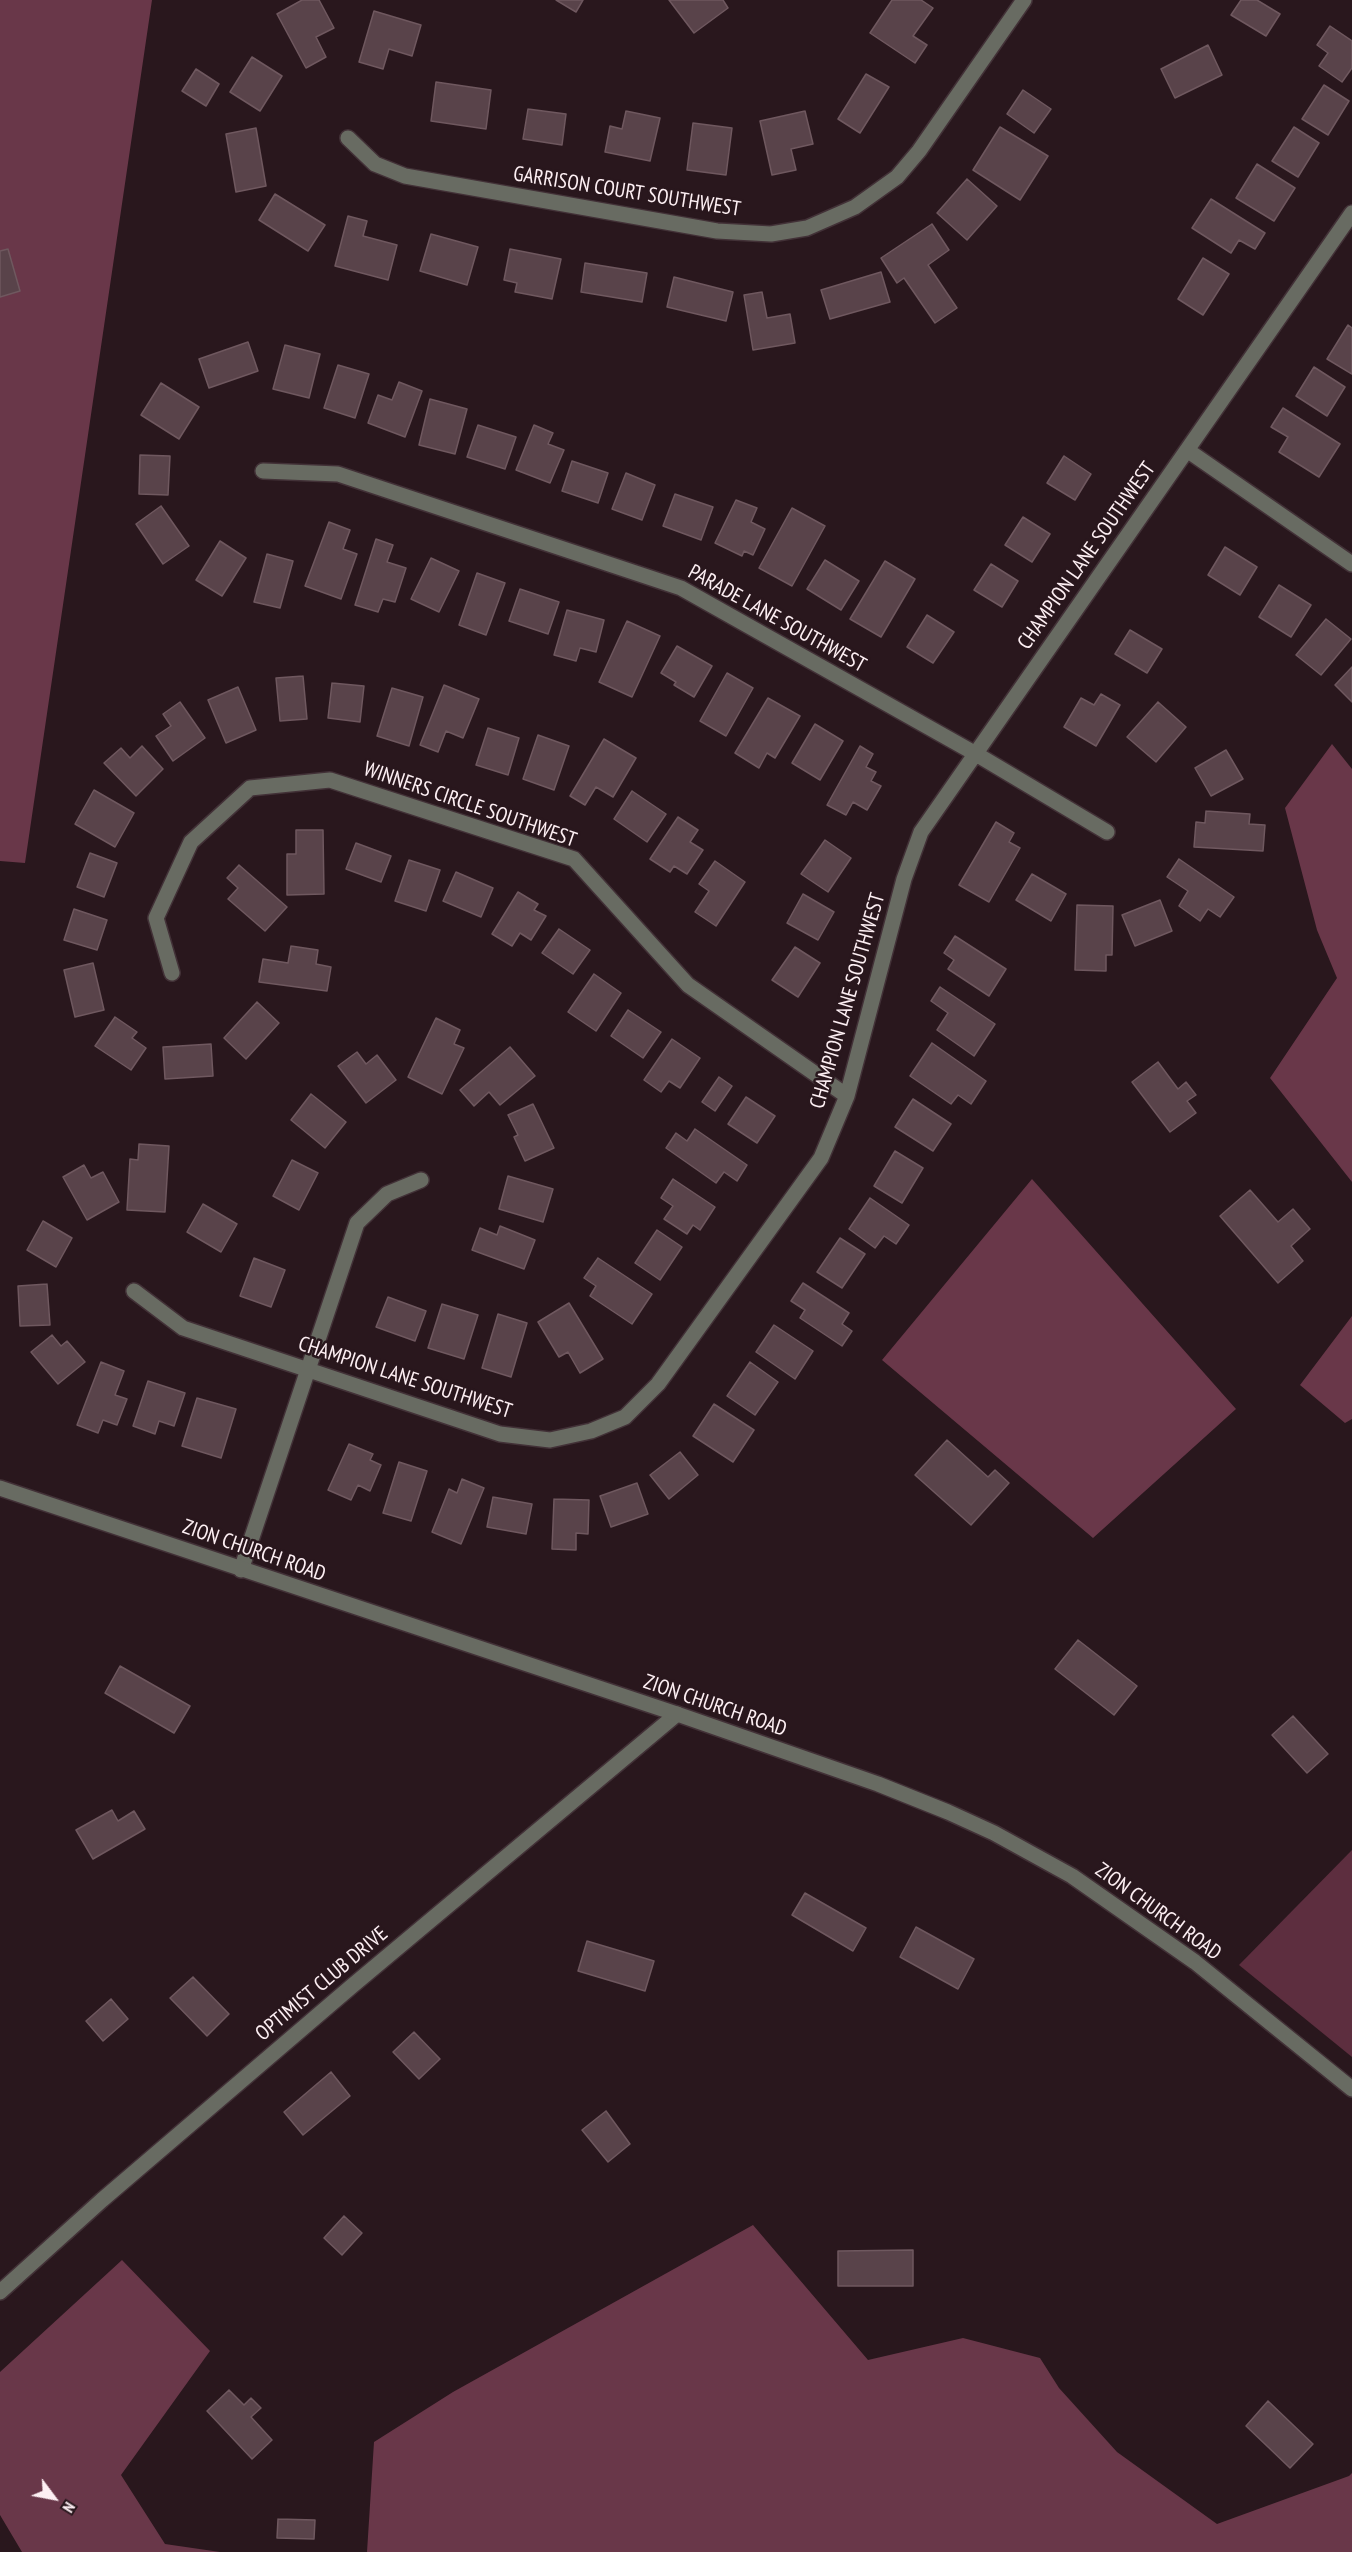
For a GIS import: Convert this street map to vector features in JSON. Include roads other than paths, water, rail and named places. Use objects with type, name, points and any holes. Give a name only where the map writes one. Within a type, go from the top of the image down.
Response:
[{"type":"street","name":"GARRISON COURT SOUTHWEST","points":[[348,138],[375,164],[405,176],[717,231],[771,234],[807,228],[855,207],[897,177],[919,151],[1024,0]]},
{"type":"street","name":"CHAMPION LANE SOUTHWEST","points":[[134,1291],[183,1328],[500,1434],[550,1440],[591,1431],[625,1417],[658,1384],[821,1158],[847,1096],[904,879],[921,832],[1352,213]]},
{"type":"street","points":[[1187,450],[1352,564]]},
{"type":"street","name":"PARADE LANE SOUTHWEST","points":[[263,471],[338,474],[681,588],[976,754],[1107,832]]},
{"type":"street","name":"WINNERS CIRCLE SOUTHWEST","points":[[172,973],[156,918],[191,842],[250,788],[330,780],[574,859],[688,985],[847,1096]]},
{"type":"street","points":[[242,1570],[357,1224],[387,1194],[421,1180]]},
{"type":"street","name":"ZION CHURCH ROAD","points":[[0,1488],[677,1714],[878,1784],[948,1812],[994,1833],[1072,1876],[1195,1962],[1352,2089]]},
{"type":"street","name":"OPTIMIST CLUB DRIVE","points":[[0,2292],[102,2200],[352,1986],[677,1714]]}]
